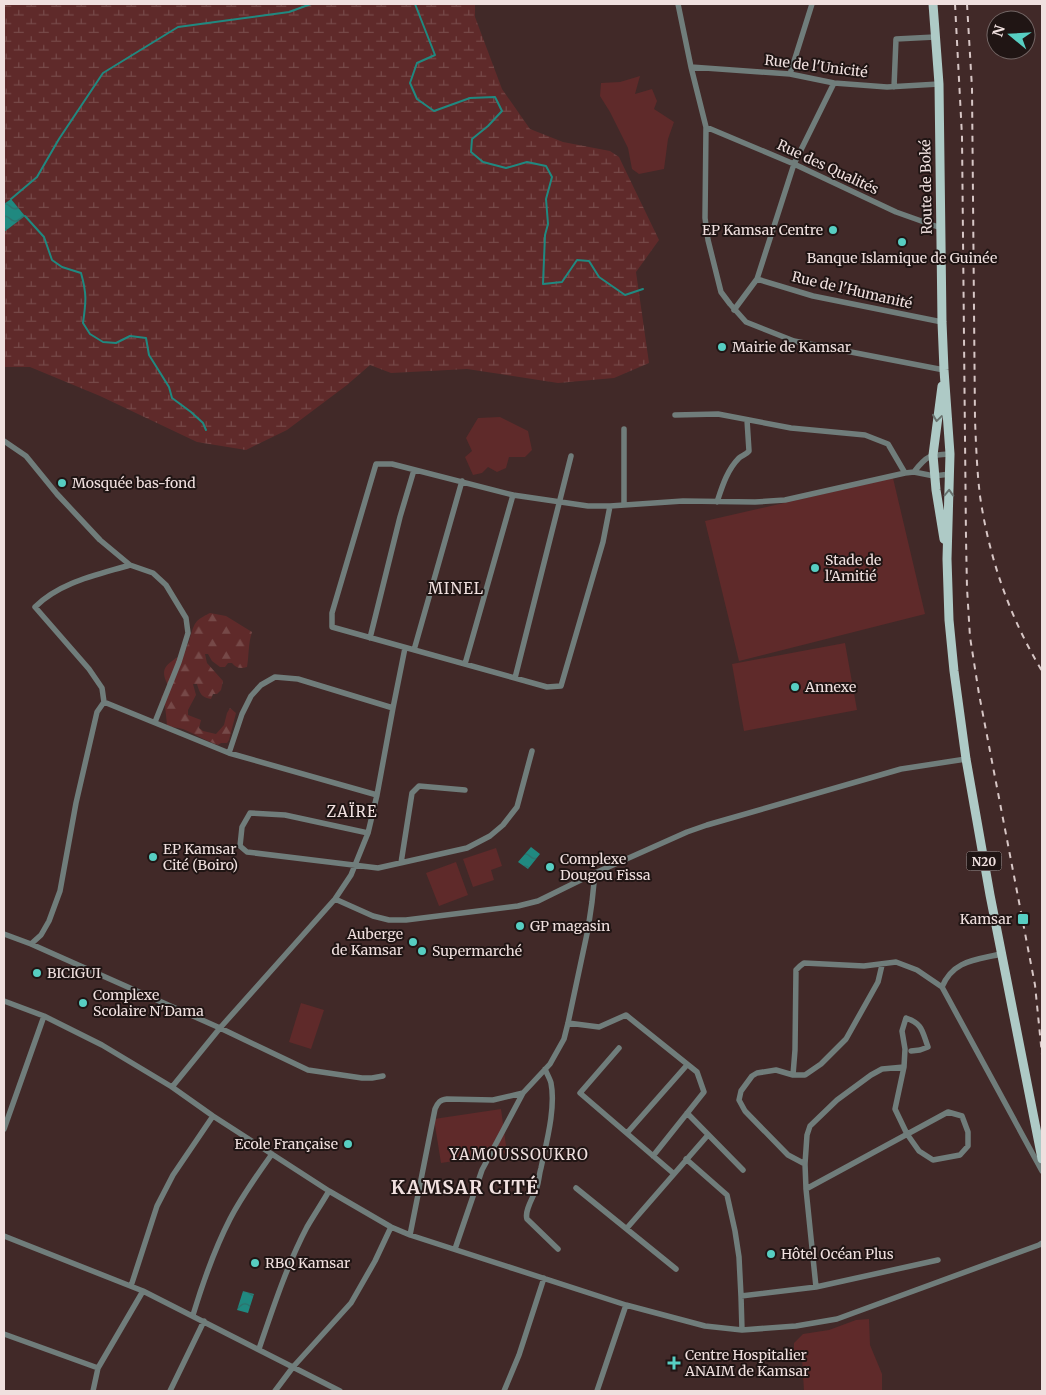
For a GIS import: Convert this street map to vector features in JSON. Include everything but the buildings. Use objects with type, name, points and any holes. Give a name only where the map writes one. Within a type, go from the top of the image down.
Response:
[{"type":"main road","name":"Route de Boké","points":[[933,4],[939,84],[944,370]]},
{"type":"main road","name":"N20","points":[[944,370],[950,454],[947,559],[949,620],[954,671],[966,759],[1001,954],[1039,1128],[1042,1159]]},
{"type":"main road","name":"N20","points":[[944,370],[933,455],[934,476],[947,559]]},
{"type":"street","points":[[678,4],[706,127],[705,218],[708,240],[721,292],[734,310],[746,322],[794,341],[944,370]]},
{"type":"street","points":[[790,74],[812,4]]},
{"type":"street","points":[[894,87],[896,39],[935,38]]},
{"type":"street","name":"Rue de l'Unicité","points":[[691,66],[790,74],[834,83],[894,87],[939,84]]},
{"type":"street","points":[[734,310],[757,279],[794,164],[834,83]]},
{"type":"street","name":"Rue des Qualités","points":[[706,127],[794,164],[896,212],[941,228]]},
{"type":"street","name":"Rue de l'Humanité","points":[[757,279],[812,296],[942,322]]},
{"type":"street","points":[[675,414],[718,414],[791,428],[865,435],[888,444],[905,473]]},
{"type":"street","points":[[718,502],[723,484],[730,471],[740,457],[749,451],[747,420]]},
{"type":"street","points":[[624,429],[624,505]]},
{"type":"street","points":[[4,441],[26,456],[57,494],[100,540],[130,565],[153,573],[160,579],[166,585],[186,618],[188,633],[179,662],[155,722]]},
{"type":"street","points":[[914,472],[926,459],[933,455],[950,454]]},
{"type":"street","points":[[515,678],[572,456]]},
{"type":"street","points":[[610,506],[598,560],[561,686],[547,687],[332,627],[332,614],[376,464],[392,464],[513,495],[588,506],[683,501],[756,502],[785,500],[905,473],[914,472],[934,476],[950,474]]},
{"type":"street","points":[[370,638],[400,517],[414,470]]},
{"type":"street","points":[[414,650],[462,481]]},
{"type":"street","points":[[465,664],[513,495]]},
{"type":"street","points":[[31,944],[41,935],[50,921],[60,891],[76,803],[97,712],[104,702],[102,688],[89,669],[35,607],[46,597],[58,590],[81,580],[130,565]]},
{"type":"street","points":[[172,1087],[220,1028],[335,898],[351,875],[368,833],[378,795],[405,648]]},
{"type":"street","points":[[229,753],[242,714],[251,696],[261,685],[275,677],[298,679],[393,708]]},
{"type":"street","points":[[104,702],[229,753],[378,795]]},
{"type":"street","points":[[368,833],[285,815],[250,812],[242,827],[240,846],[247,852],[378,868],[467,848],[490,836],[503,825],[517,807],[532,751]]},
{"type":"street","points":[[335,898],[373,916],[390,920],[406,920],[525,905],[538,901],[707,825],[901,770],[966,759]]},
{"type":"street","points":[[401,863],[412,792],[419,786],[465,790]]},
{"type":"street","points":[[455,1249],[482,1170],[523,1093],[550,1064],[564,1039],[588,929],[595,874]]},
{"type":"street","points":[[4,934],[31,944],[220,1028],[308,1070],[362,1078],[383,1076]]},
{"type":"street","points":[[942,987],[950,972],[963,963],[1001,954]]},
{"type":"street","points":[[793,1075],[797,968],[804,963],[853,966],[882,965],[896,962],[917,970],[942,987],[1042,1171]]},
{"type":"street","points":[[805,1164],[788,1155],[745,1112],[739,1100],[741,1091],[752,1076],[757,1073],[776,1070],[793,1075],[805,1075],[813,1070],[846,1039],[878,982],[882,965]]},
{"type":"street","points":[[4,1001],[44,1016],[102,1045],[172,1087],[213,1116],[329,1191],[391,1227],[410,1235],[626,1304],[704,1326],[742,1330],[796,1326],[837,1319],[1041,1244]]},
{"type":"street","points":[[568,1023],[599,1026],[626,1015],[697,1072],[704,1092],[653,1156]]},
{"type":"street","points":[[4,1129],[44,1016]]},
{"type":"street","points":[[806,1189],[907,1134],[948,1112],[962,1116],[968,1132],[968,1146],[960,1155],[933,1160],[919,1151],[907,1134],[895,1109],[904,1067],[905,1049],[902,1031],[906,1018],[915,1021],[920,1026],[928,1047],[912,1051]]},
{"type":"street","points":[[619,1048],[580,1093],[673,1174]]},
{"type":"street","points":[[627,1133],[687,1065]]},
{"type":"street","points":[[816,1287],[805,1164],[807,1135],[810,1126],[837,1100],[871,1075],[882,1069],[904,1067]]},
{"type":"street","points":[[546,1069],[551,1084],[552,1102],[549,1134],[534,1197],[526,1216],[558,1249]]},
{"type":"street","points":[[410,1235],[435,1109],[438,1103],[441,1100],[447,1099],[493,1100],[523,1093]]},
{"type":"street","points":[[687,1113],[743,1170]]},
{"type":"street","points":[[130,1286],[157,1206],[173,1175],[213,1116]]},
{"type":"street","points":[[627,1228],[708,1135]]},
{"type":"street","points":[[193,1316],[207,1270],[230,1219],[272,1154]]},
{"type":"street","points":[[686,1159],[727,1195],[735,1231],[742,1330]]},
{"type":"street","points":[[576,1188],[676,1269]]},
{"type":"street","points":[[259,1349],[307,1227],[329,1191]]},
{"type":"street","points":[[275,1391],[293,1367],[351,1303],[375,1262],[391,1227]]},
{"type":"street","points":[[4,1236],[143,1291],[340,1391]]},
{"type":"street","points":[[741,1296],[816,1287],[938,1260]]},
{"type":"street","points":[[504,1391],[519,1355],[544,1278]]},
{"type":"street","points":[[93,1391],[98,1368],[143,1291]]},
{"type":"street","points":[[597,1391],[626,1304]]},
{"type":"street","points":[[170,1391],[204,1321]]},
{"type":"street","points":[[4,1334],[98,1368]]},
{"type":"green space","points":[[4,4],[475,4],[475,17],[502,89],[530,129],[563,142],[610,151],[619,157],[659,240],[636,272],[649,363],[614,378],[558,383],[467,369],[391,373],[370,365],[347,385],[287,430],[246,450],[197,442],[100,396],[30,367],[4,367],[4,232],[25,216],[11,199],[4,204]]},
{"type":"green space","points":[[640,76],[635,94],[652,89],[657,101],[654,109],[674,122],[668,139],[664,169],[639,174],[632,169],[628,148],[600,96],[601,83],[620,82]]},
{"type":"green space","points":[[500,417],[528,431],[532,450],[525,457],[509,457],[506,468],[497,472],[488,467],[482,473],[473,475],[465,457],[472,451],[466,438],[478,418]]},
{"type":"green space","name":"Stade de l'Amitié","points":[[893,478],[925,614],[739,661],[705,521]]},
{"type":"green space","points":[[210,613],[226,616],[252,632],[247,667],[238,668],[232,663],[228,663],[225,667],[220,667],[212,661],[208,654],[205,654],[207,663],[223,681],[221,690],[217,694],[213,694],[211,699],[205,697],[200,693],[197,684],[193,684],[196,695],[188,710],[188,715],[201,720],[199,728],[203,731],[216,734],[224,725],[230,708],[236,713],[229,740],[227,743],[218,745],[183,729],[167,725],[165,705],[161,703],[161,698],[168,685],[165,678],[165,668],[186,648],[197,621]]},
{"type":"green space","name":"Annexe","points":[[845,643],[857,710],[744,731],[732,664]]},
{"type":"green space","points":[[496,848],[502,866],[491,870],[494,880],[473,887],[463,859]]},
{"type":"green space","points":[[456,862],[468,895],[439,906],[426,873]]},
{"type":"green space","points":[[301,1003],[324,1010],[311,1049],[289,1042]]},
{"type":"green space","points":[[501,1109],[507,1153],[441,1163],[434,1119]]},
{"type":"green space","points":[[869,1319],[870,1345],[882,1374],[882,1391],[804,1391],[802,1358],[794,1353],[794,1343],[803,1334],[829,1330],[856,1320]]},
{"type":"water","points":[[11,199],[25,216],[4,232],[4,204]]},
{"type":"water","points":[[531,847],[540,854],[528,869],[518,862]]},
{"type":"water","points":[[243,1291],[254,1294],[248,1313],[237,1310]]},
{"type":"waterway","points":[[11,199],[37,177],[59,139],[103,73],[178,27],[289,12],[311,4]]},
{"type":"waterway","points":[[415,4],[435,55],[417,63],[410,83],[417,99],[434,111],[470,98],[495,97],[502,111],[472,139],[471,152],[483,162],[506,168],[527,162],[546,166],[552,177],[546,199],[548,224],[545,235],[543,284],[562,282],[577,260],[589,261],[599,277],[625,295],[643,289]]},
{"type":"waterway","points":[[25,216],[44,237],[52,260],[62,267],[81,273],[85,298],[83,323],[90,334],[103,342],[116,343],[130,336],[146,338],[149,355],[169,387],[172,398],[203,423],[206,430]]},
{"type":"railway","points":[[955,4],[962,136],[966,538],[970,637],[979,694],[1035,985],[1042,1055]]},
{"type":"railway","points":[[967,4],[972,88],[975,420],[980,496],[989,542],[1002,587],[1020,630],[1042,671]]},
{"type":"place","name":"EP Kamsar Centre","points":[[833,230]]},
{"type":"place","name":"Banque Islamique de Guinée","points":[[902,242]]},
{"type":"place","name":"Mairie de Kamsar","points":[[722,347]]},
{"type":"place","name":"Mosquée bas-fond","points":[[62,483]]},
{"type":"place","name":"Stade de l'Amitié","points":[[815,568]]},
{"type":"place","name":"Annexe","points":[[795,687]]},
{"type":"place","name":"EP Kamsar Cité (Boiro)","points":[[153,857]]},
{"type":"place","name":"Complexe Dougou Fissa","points":[[550,867]]},
{"type":"place","name":"Kamsar","points":[[1023,919]]},
{"type":"place","name":"GP magasin","points":[[520,926]]},
{"type":"place","name":"Auberge de Kamsar","points":[[413,942]]},
{"type":"place","name":"Supermarché","points":[[422,951]]},
{"type":"place","name":"BICIGUI","points":[[37,973]]},
{"type":"place","name":"Complexe Scolaire N'Dama","points":[[83,1003]]},
{"type":"place","name":"Ecole Française","points":[[348,1144]]},
{"type":"place","name":"Hôtel Océan Plus","points":[[771,1254]]},
{"type":"place","name":"RBQ Kamsar","points":[[255,1263]]},
{"type":"place","name":"Centre Hospitalier ANAIM de Kamsar","points":[[674,1363]]},
{"type":"district","name":"MINEL","points":[[456,588]]},
{"type":"district","name":"ZAÏRE","points":[[352,811]]},
{"type":"district","name":"YAMOUSSOUKRO","points":[[519,1154]]},
{"type":"district","name":"KAMSAR CITÉ","points":[[465,1187]]}]
